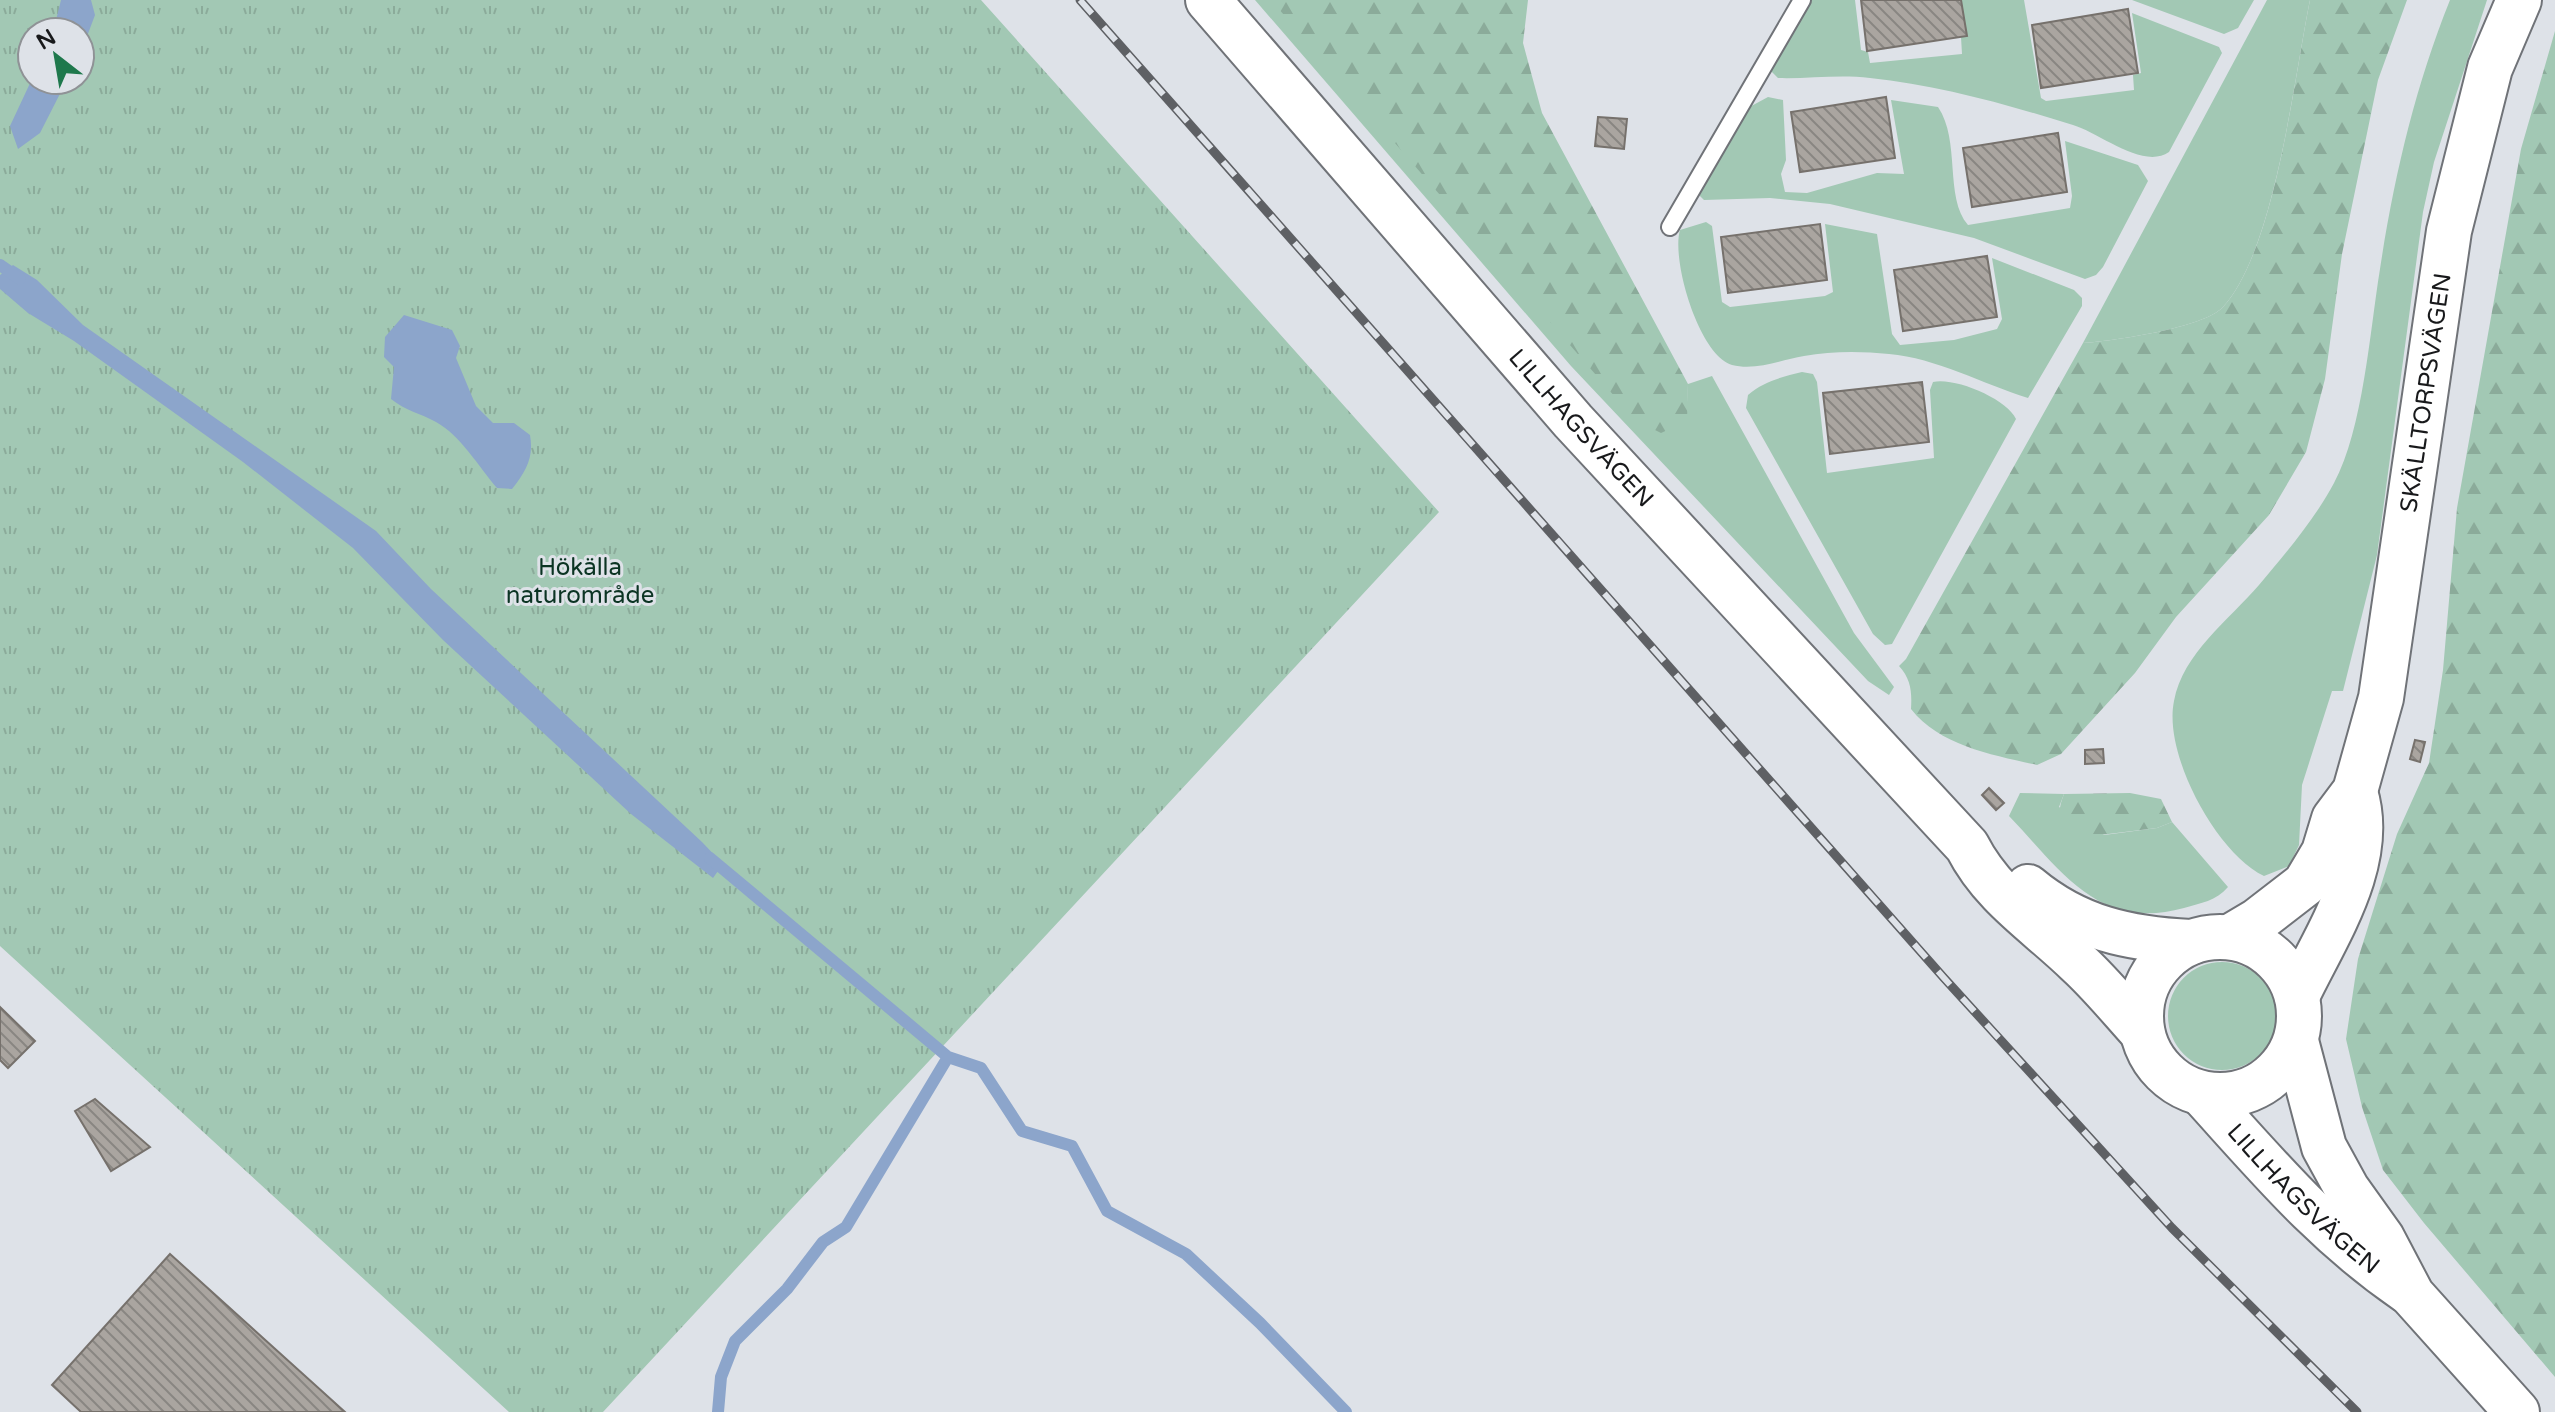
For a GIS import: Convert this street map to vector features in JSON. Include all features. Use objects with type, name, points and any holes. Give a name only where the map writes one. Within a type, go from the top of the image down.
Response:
[{"type":"street","name":"LILLHAGSVÄGEN","points":[[1208,0],[1573,421],[1967,846],[1981,874],[2026,920],[2078,962],[2142,1032],[2149,1053],[2163,1071],[2181,1085],[2202,1094],[2232,1095],[2259,1085],[2281,1066],[2296,1041]]},
{"type":"street","name":"SKÄLLTORPSVÄGEN","points":[[2210,939],[2267,914],[2305,884],[2324,852],[2334,819],[2355,791],[2381,698],[2391,642],[2449,231],[2490,68],[2519,0]]},
{"type":"street","name":"SKÄLLTORPSVÄGEN","points":[[2297,996],[2338,913],[2354,872],[2362,814],[2355,791]]},
{"type":"street","name":"LILLHAGSVÄGEN","points":[[1967,846],[1999,863],[2049,904],[2075,920],[2148,940],[2250,942],[2283,967],[2297,996],[2299,1018],[2296,1041],[2305,1086],[2324,1147],[2347,1189],[2382,1238],[2412,1295]]},
{"type":"street","points":[[2142,1032],[2141,1004],[2150,978],[2168,956],[2210,939]]},
{"type":"street","name":"LILLHAGSVÄGEN","points":[[2202,1094],[2304,1207],[2356,1256],[2412,1295],[2517,1412]]},
{"type":"lane","points":[[1670,227],[1802,0]]},
{"type":"green space","name":"Hökälla naturområde","points":[[0,0],[981,0],[1439,512],[603,1412],[509,1412],[0,946]]},
{"type":"green space","points":[[1255,0],[1272,0],[1686,421],[1688,384],[1712,376],[1854,633],[1894,687],[1889,695],[1868,681],[1571,366]]},
{"type":"green space","points":[[1271,0],[1528,0],[1523,43],[1542,113],[1688,384],[1687,421],[1661,433],[1635,420]]},
{"type":"green space","points":[[1810,0],[1855,0],[1861,50],[1868,52],[1870,63],[1962,54],[1961,37],[1967,36],[1961,0],[2024,0],[2041,98],[2046,101],[2134,90],[2133,75],[2141,73],[2132,13],[2219,47],[2222,53],[2169,152],[2147,156],[2121,148],[2073,125],[1947,91],[1858,77],[1778,78],[1771,71],[1774,62]]},
{"type":"green space","points":[[2132,0],[2254,0],[2238,28],[2224,34]]},
{"type":"green space","points":[[2267,0],[2310,0],[2280,161],[2256,246],[2241,281],[2223,307],[2197,321],[2157,332],[2083,343]]},
{"type":"green space","points":[[2310,0],[2407,0],[2378,80],[2342,254],[2325,379],[2306,452],[2269,515],[2176,617],[2135,673],[2061,754],[2037,765],[1985,753],[1952,740],[1923,722],[1911,709],[1910,686],[1899,666],[1906,659],[2083,343],[2157,332],[2197,321],[2223,307],[2241,281],[2256,246],[2280,162]]},
{"type":"green space","points":[[2450,0],[2487,0],[2434,162],[2423,212],[2377,555],[2343,691],[2332,691],[2302,785],[2299,845],[2289,866],[2264,876],[2228,846],[2197,800],[2177,747],[2173,723],[2174,701],[2179,684],[2197,652],[2299,536],[2318,510],[2344,461],[2359,408],[2399,166],[2426,66]]},
{"type":"green space","points":[[2555,31],[2555,1377],[2383,1170],[2362,1107],[2346,1039],[2358,959],[2397,834],[2429,763],[2443,670],[2457,508],[2521,149]]},
{"type":"green space","points":[[1768,97],[1783,100],[1786,160],[1781,174],[1785,192],[1807,193],[1877,173],[1904,174],[1891,100],[1938,107],[1949,136],[1956,200],[1968,225],[2070,208],[2072,196],[2065,141],[2138,165],[2148,181],[2103,267],[2096,275],[2085,279],[1974,238],[1830,204],[1770,198],[1704,200],[1698,194],[1744,110]]},
{"type":"green space","points":[[1706,222],[1712,226],[1722,302],[1730,307],[1825,296],[1833,292],[1825,224],[1877,234],[1892,334],[1900,345],[1954,340],[1997,329],[2002,319],[1992,258],[2074,290],[2082,298],[2082,306],[2028,398],[1907,356],[1835,352],[1759,366],[1732,365],[1720,358],[1699,326],[1690,305],[1680,262],[1680,230]]},
{"type":"green space","points":[[1802,372],[1813,374],[1817,382],[1827,473],[1934,458],[1930,390],[1933,382],[1954,383],[1979,391],[2002,404],[2016,419],[1892,644],[1885,645],[1873,634],[1746,408],[1748,395],[1760,386]]},
{"type":"green space","points":[[2020,793],[2064,794],[2059,807],[2104,835],[2157,828],[2172,822],[2228,887],[2208,901],[2154,913],[2128,911],[2105,904],[2065,875],[2009,816]]},
{"type":"green space","points":[[2130,793],[2161,799],[2172,822],[2157,828],[2076,838],[2062,824],[2060,808],[2064,794]]},
{"type":"green space","points":[[2222,962],[2243,966],[2260,978],[2272,995],[2276,1016],[2272,1037],[2260,1054],[2243,1066],[2222,1070],[2201,1066],[2184,1054],[2172,1037],[2168,1016],[2172,995],[2184,978],[2201,966]]},
{"type":"water","points":[[61,0],[91,0],[95,15],[95,16],[57,16]]},
{"type":"water","points":[[24,96],[59,96],[40,133],[18,149],[10,126]]},
{"type":"water","points":[[13,265],[37,280],[83,325],[376,531],[431,589],[702,842],[723,864],[713,878],[631,814],[443,640],[353,548],[243,462],[74,341],[28,313],[0,289],[0,275]]},
{"type":"water","points":[[404,315],[452,330],[460,346],[456,358],[476,406],[493,423],[514,423],[530,435],[528,464],[512,489],[497,488],[445,428],[391,399],[394,367],[384,357],[385,337]]},
{"type":"building","points":[[1861,0],[1961,0],[1967,36],[1867,51]]},
{"type":"building","points":[[2128,9],[2138,73],[2041,88],[2032,25]]},
{"type":"building","points":[[1886,97],[1895,158],[1800,172],[1791,112]]},
{"type":"building","points":[[1598,117],[1627,119],[1624,149],[1595,146]]},
{"type":"building","points":[[2058,133],[2067,192],[1972,207],[1963,148]]},
{"type":"building","points":[[1820,224],[1827,280],[1728,293],[1721,237]]},
{"type":"building","points":[[1987,256],[1997,317],[1903,331],[1894,270]]},
{"type":"building","points":[[1922,382],[1929,442],[1830,454],[1823,393]]},
{"type":"building","points":[[2415,740],[2425,742],[2420,762],[2410,759]]},
{"type":"building","points":[[2103,749],[2104,763],[2085,764],[2085,750]]},
{"type":"building","points":[[1989,788],[2004,803],[1996,810],[1982,795]]},
{"type":"building","points":[[0,1007],[35,1041],[8,1068],[0,1060]]},
{"type":"building","points":[[95,1099],[150,1147],[111,1171],[75,1111]]},
{"type":"building","points":[[170,1254],[345,1412],[81,1412],[52,1385]]},
{"type":"waterway","points":[[0,265],[20,279]]},
{"type":"waterway","points":[[710,858],[948,1057],[981,1068],[1022,1131],[1072,1146],[1107,1211],[1186,1254],[1260,1323],[1346,1412]]},
{"type":"waterway","points":[[718,1412],[721,1377],[735,1341],[787,1289],[823,1242],[846,1227],[948,1057]]},
{"type":"railway","points":[[1080,0],[1944,978],[2172,1228],[2357,1412]]}]
